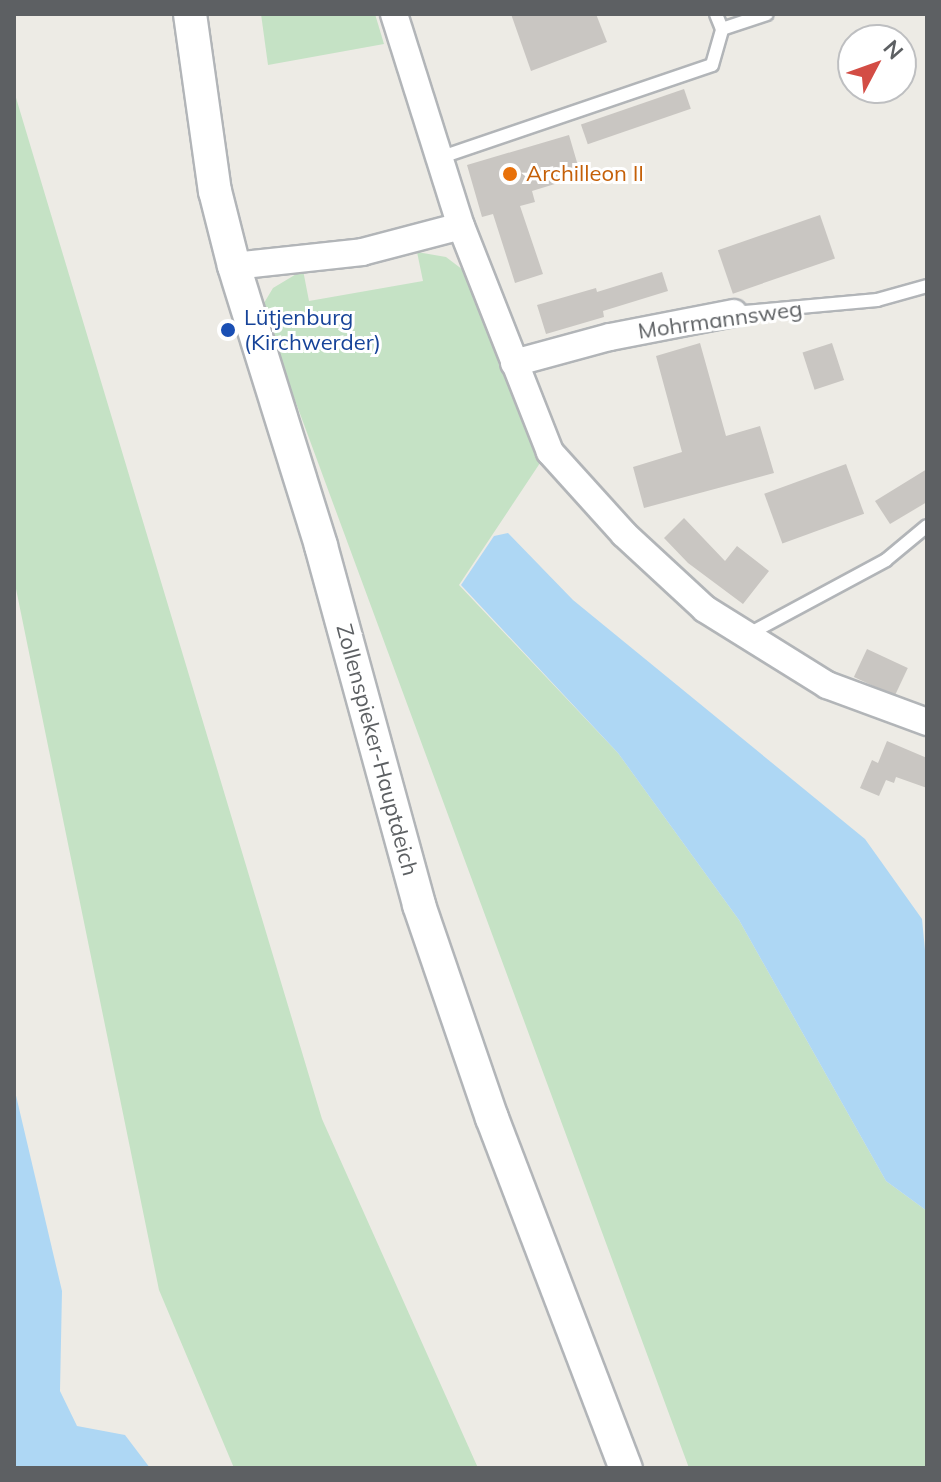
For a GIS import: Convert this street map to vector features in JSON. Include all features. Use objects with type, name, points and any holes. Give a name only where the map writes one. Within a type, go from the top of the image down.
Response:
[{"type":"street","name":"Zollenspieker-Hauptdeich","points":[[190,14],[215,191],[234,266],[321,546],[419,905],[492,1118],[626,1468]]},
{"type":"street","points":[[394,14],[461,226],[550,452],[624,534],[705,609],[827,685],[927,722]]},
{"type":"street","points":[[234,266],[362,252],[461,226]]},
{"type":"street","name":"Mohrmannsweg","points":[[514,363],[610,337],[734,313]]},
{"type":"lane","points":[[439,158],[712,65],[722,29],[716,14]]},
{"type":"lane","points":[[722,29],[767,14]]},
{"type":"lane","name":"Mohrmannsweg","points":[[734,313],[877,300],[927,286]]},
{"type":"lane","points":[[747,635],[886,560],[927,526]]},
{"type":"green space","points":[[261,14],[375,14],[384,44],[268,65]]},
{"type":"green space","points":[[14,91],[322,1119],[478,1468],[234,1468],[159,1290],[14,579]]},
{"type":"green space","points":[[417,252],[446,257],[467,273],[542,460],[459,585],[618,753],[739,920],[886,1181],[927,1211],[927,1468],[689,1468],[261,308],[273,288],[303,270],[309,301],[423,281]]},
{"type":"water","points":[[508,533],[573,600],[865,839],[922,919],[927,971],[927,1211],[886,1181],[739,920],[618,753],[461,585],[494,536]]},
{"type":"water","points":[[14,1087],[62,1291],[60,1391],[77,1426],[125,1435],[150,1468],[14,1468]]},
{"type":"building","points":[[511,14],[596,14],[607,42],[531,71]]},
{"type":"building","points":[[684,89],[691,109],[588,144],[581,124]]},
{"type":"building","points":[[569,135],[581,176],[532,191],[535,202],[520,206],[543,274],[515,283],[493,214],[482,217],[467,165]]},
{"type":"building","points":[[820,215],[835,258],[733,294],[718,250]]},
{"type":"building","points":[[662,272],[668,291],[603,311],[604,317],[546,334],[537,305],[596,288],[597,292]]},
{"type":"building","points":[[700,343],[726,436],[760,426],[774,473],[644,508],[633,467],[682,452],[656,356]]},
{"type":"building","points":[[832,343],[844,380],[815,390],[803,353]]},
{"type":"building","points":[[846,464],[864,514],[782,544],[764,494]]},
{"type":"building","points":[[927,469],[927,502],[890,524],[875,501]]},
{"type":"building","points":[[684,518],[725,561],[737,546],[769,571],[743,604],[688,563],[664,538]]},
{"type":"building","points":[[867,649],[908,668],[895,696],[854,677]]},
{"type":"building","points":[[887,741],[927,758],[927,788],[896,777],[894,783],[886,780],[879,796],[860,788],[872,760],[878,763]]},
{"type":"place","name":"Archilleon II","points":[[510,174]]},
{"type":"place","name":"Lütjenburg (Kirchwerder)","points":[[228,330]]}]
